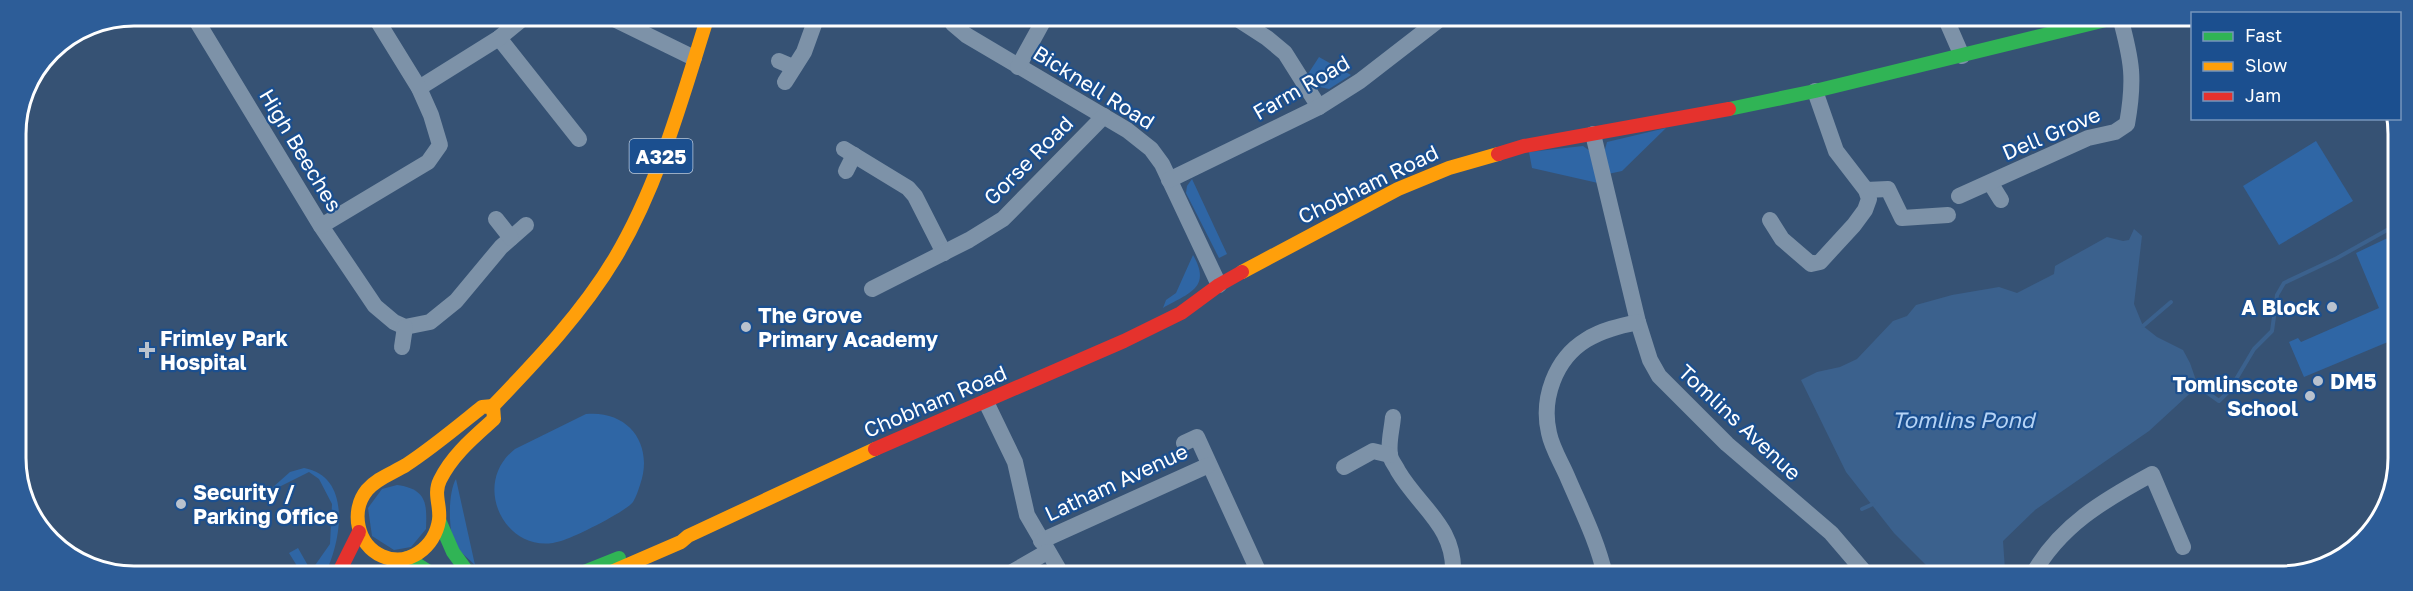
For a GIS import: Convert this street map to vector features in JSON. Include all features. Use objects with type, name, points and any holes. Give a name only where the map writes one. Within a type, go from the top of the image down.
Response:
[{"type":"main road","name":"A325","points":[[392,474],[483,407],[493,406],[548,349],[596,288],[624,241],[652,181],[705,26]]},
{"type":"main road","name":"Chobham Road","points":[[626,566],[681,542],[688,536],[861,455],[1155,326],[1194,305],[1219,285],[1377,200],[1432,174],[1504,150],[1672,121],[1815,91],[2083,26]]},
{"type":"main road","name":"A325","points":[[435,492],[450,460],[494,418],[493,406]]},
{"type":"main road","points":[[342,566],[359,532],[359,506],[363,494],[372,485],[392,474],[417,481],[435,492],[439,520],[453,552],[463,566]]},
{"type":"main road","points":[[387,566],[423,550],[430,542],[439,520]]},
{"type":"main road","points":[[359,532],[373,551],[387,559],[402,559],[416,566]]},
{"type":"main road","name":"Chobham Road","points":[[598,566],[676,533],[688,536]]},
{"type":"street","name":"High Beeches","points":[[200,26],[321,226],[375,306],[394,322],[405,327]]},
{"type":"street","points":[[321,226],[428,162],[440,146],[431,115],[419,88],[381,26]]},
{"type":"street","points":[[419,88],[499,38],[514,26]]},
{"type":"street","points":[[630,26],[694,58]]},
{"type":"street","points":[[786,70],[804,52],[814,26]]},
{"type":"street","name":"Bicknell Road","points":[[955,26],[1018,67],[1137,136],[1151,149],[1169,180],[1219,285]]},
{"type":"street","points":[[1018,67],[1041,26]]},
{"type":"street","points":[[1248,26],[1285,53],[1319,107]]},
{"type":"street","name":"Farm Road","points":[[1169,180],[1319,107],[1360,81],[1431,26]]},
{"type":"street","points":[[1949,26],[1962,56]]},
{"type":"street","name":"Dell Grove","points":[[1959,196],[1991,184],[2088,138],[2115,132],[2127,124],[2133,94],[2133,78],[2131,60],[2122,26]]},
{"type":"street","points":[[499,38],[579,138]]},
{"type":"street","points":[[1770,220],[1782,240],[1812,264],[1820,262],[1854,225],[1865,210],[1869,199],[1866,190],[1836,151],[1815,91]]},
{"type":"street","name":"Gorse Road","points":[[879,279],[944,253],[990,229],[1003,219],[1104,116]]},
{"type":"street","name":"Tomlins Avenue","points":[[1593,134],[1638,322],[1650,360],[1659,376],[1727,444],[1831,533],[1859,565]]},
{"type":"street","points":[[846,171],[849,152],[908,188],[915,196],[944,253]]},
{"type":"street","name":"Dell Grove","points":[[1991,184],[2001,200]]},
{"type":"street","points":[[1866,190],[1888,189],[1902,218],[1948,215]]},
{"type":"street","points":[[496,219],[511,238]]},
{"type":"street","points":[[402,347],[405,327],[430,322],[456,301],[501,247],[526,225]]},
{"type":"street","points":[[1602,565],[1590,529],[1549,434],[1547,407],[1555,377],[1563,363],[1581,344],[1609,330],[1638,322]]},
{"type":"street","points":[[986,402],[1015,462],[1024,507],[1044,547],[1056,566]]},
{"type":"street","points":[[1394,417],[1389,455],[1404,480],[1437,520],[1448,538],[1453,565]]},
{"type":"street","name":"Latham Avenue","points":[[1184,443],[1197,437],[1256,565]]},
{"type":"street","points":[[1344,467],[1373,452],[1389,455]]},
{"type":"street","name":"Latham Avenue","points":[[1019,566],[1044,547],[1209,465]]},
{"type":"street","points":[[2039,565],[2070,525],[2114,494],[2152,474],[2183,547]]},
{"type":"shaded area","points":[[1319,57],[1351,75],[1329,89],[1315,86],[1308,74]]},
{"type":"shaded area","points":[[1666,128],[1622,171],[1608,174],[1604,153],[1607,142]]},
{"type":"shaded area","points":[[2316,141],[2353,201],[2279,245],[2243,186]]},
{"type":"shaded area","points":[[1583,146],[1590,151],[1598,183],[1532,168],[1529,152]]},
{"type":"shaded area","points":[[1192,179],[1227,254],[1219,258],[1186,193],[1187,186]]},
{"type":"shaded area","points":[[2388,238],[2388,342],[2304,377],[2289,342],[2298,338],[2301,342],[2379,308],[2356,253]]},
{"type":"shaded area","points":[[1193,255],[1200,275],[1199,282],[1189,293],[1163,308],[1166,300],[1176,293]]},
{"type":"shaded area","points":[[586,414],[602,414],[615,418],[635,433],[641,444],[644,471],[635,498],[620,512],[568,539],[542,543],[525,539],[511,529],[500,515],[495,498],[495,481],[502,464],[515,449]]},
{"type":"shaded area","points":[[304,468],[320,474],[330,484],[336,497],[339,512],[338,529],[329,566],[315,566],[330,544],[332,504],[319,479],[309,472],[273,490],[272,488],[290,472]]},
{"type":"shaded area","points":[[456,479],[475,565],[459,550],[453,538],[450,502]]},
{"type":"shaded area","points":[[397,485],[420,494],[425,505],[426,529],[411,547],[394,550],[372,536],[368,508],[382,489]]},
{"type":"shaded area","points":[[298,548],[308,566],[297,566],[289,553]]},
{"type":"water","name":"Tomlins Pond","points":[[2134,229],[2142,236],[2134,304],[2143,326],[2157,337],[2183,350],[2198,386],[2149,431],[2035,510],[2003,541],[2005,565],[1926,565],[1894,533],[1846,472],[1801,380],[1817,372],[1840,367],[1857,359],[1893,321],[1907,316],[1916,305],[1952,295],[1999,287],[2017,293],[2054,274],[2055,266],[2107,237],[2123,241],[2129,240]]},
{"type":"waterway","points":[[2198,386],[2219,401],[2229,391],[2254,349],[2272,331],[2277,295],[2284,283],[2337,258],[2388,229]]},
{"type":"waterway","points":[[2143,326],[2171,302]]},
{"type":"waterway","points":[[1862,509],[1873,504]]},
{"type":"traffic: fast","points":[[1729,109],[1815,91],[2081,26]]},
{"type":"traffic: fast","points":[[439,520],[453,552],[463,566]]},
{"type":"traffic: fast","points":[[407,558],[419,566]]},
{"type":"traffic: fast","points":[[600,566],[619,558]]},
{"type":"traffic: slow","points":[[493,406],[588,298],[631,230],[657,171],[705,26]]},
{"type":"traffic: slow","points":[[1242,272],[1398,189],[1449,168],[1498,154]]},
{"type":"traffic: slow","points":[[493,406],[494,419],[457,454],[440,480],[437,490],[439,520],[432,539],[419,553],[401,559],[392,559],[373,551],[362,536],[358,517],[362,498],[367,490],[380,479],[425,452],[482,407],[493,406]]},
{"type":"traffic: slow","points":[[626,566],[681,542],[688,536],[875,449]]},
{"type":"traffic: jam","points":[[1498,154],[1524,146],[1729,109]]},
{"type":"traffic: jam","points":[[875,449],[1124,341],[1181,313],[1219,285],[1242,272]]},
{"type":"traffic: jam","points":[[342,566],[359,532]]},
{"type":"place","name":"A Block","points":[[2332,307]]},
{"type":"place","name":"The Grove Primary Academy","points":[[746,327]]},
{"type":"place","name":"Frimley Park Hospital","points":[[147,350]]},
{"type":"place","name":"DM5","points":[[2318,381]]},
{"type":"place","name":"Tomlinscote School","points":[[2310,396]]},
{"type":"place","name":"Security / Parking Office","points":[[181,504]]}]
